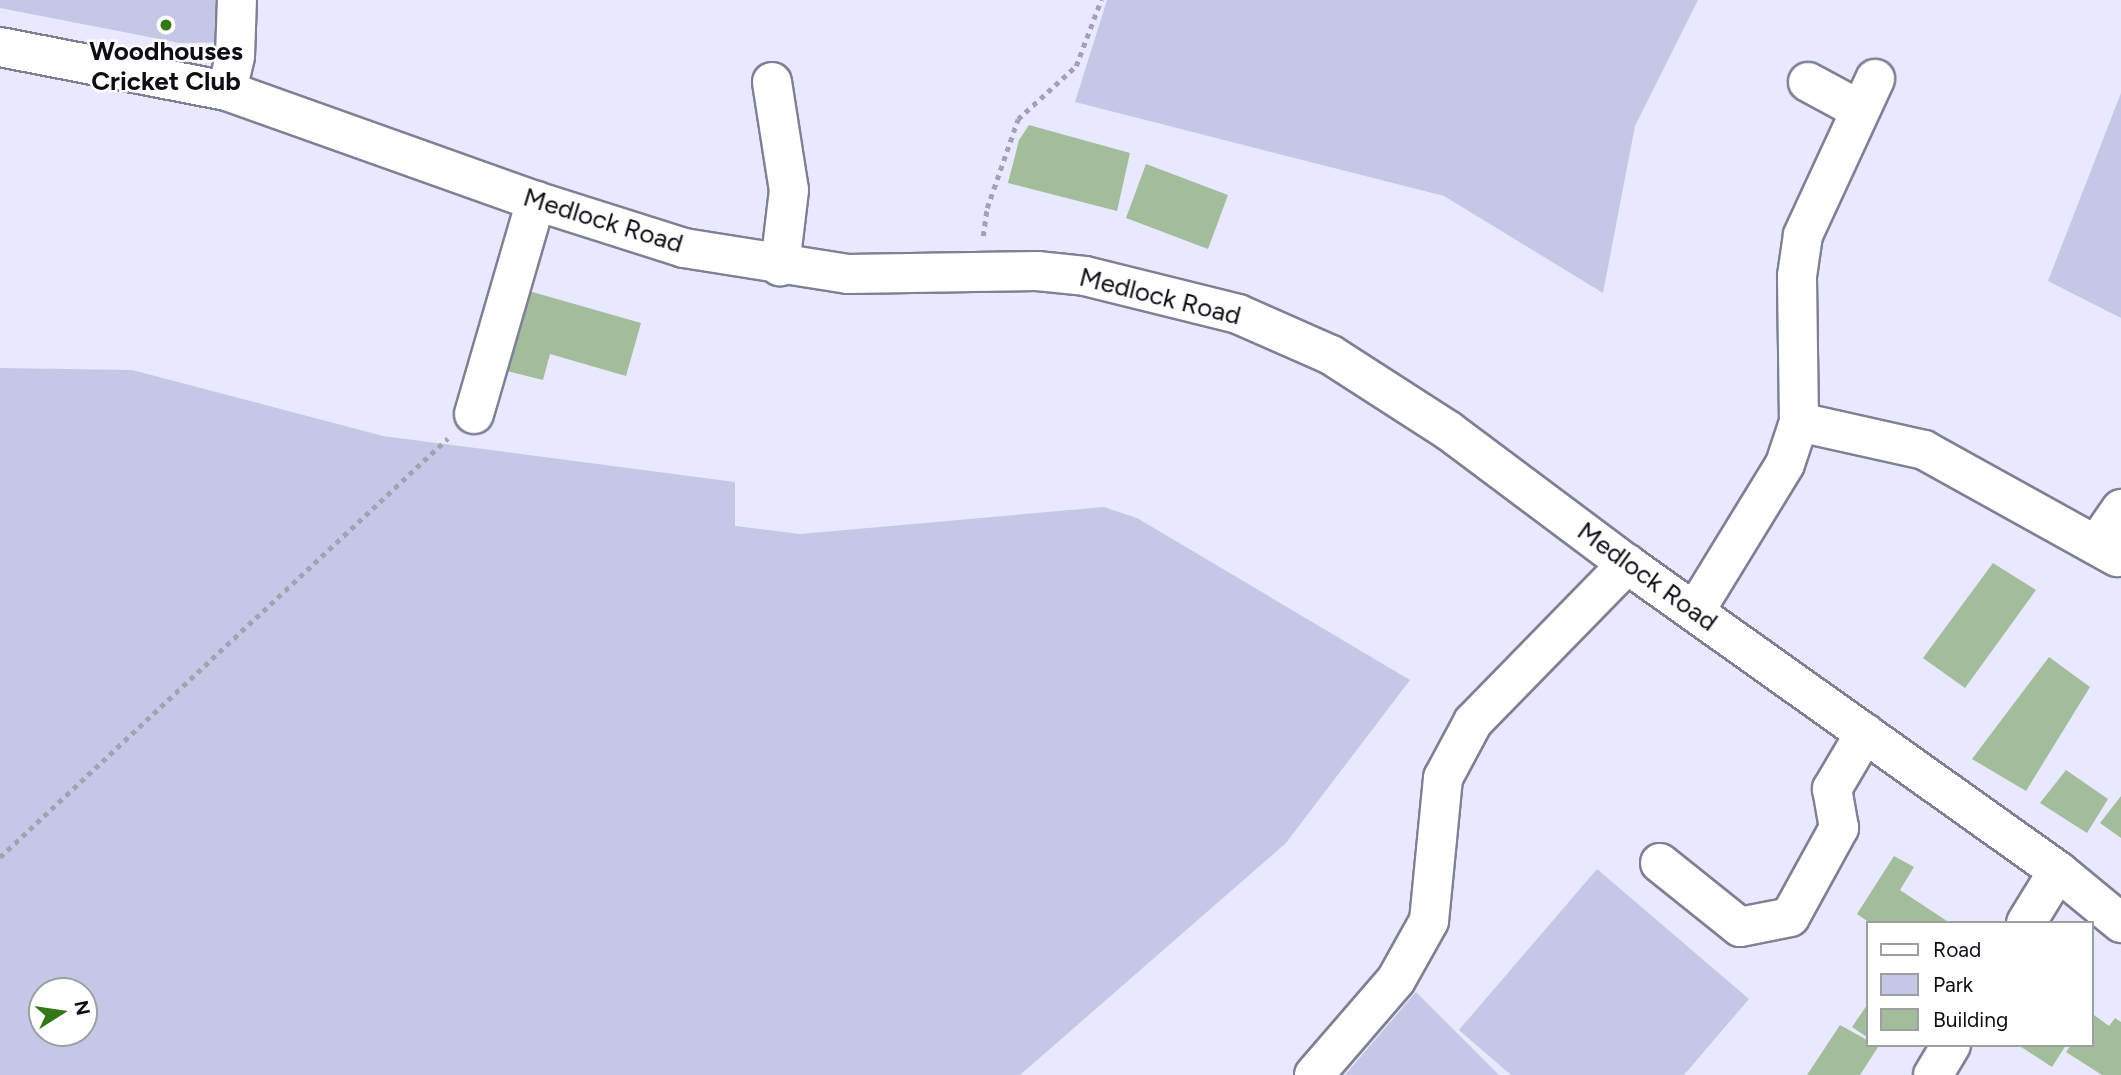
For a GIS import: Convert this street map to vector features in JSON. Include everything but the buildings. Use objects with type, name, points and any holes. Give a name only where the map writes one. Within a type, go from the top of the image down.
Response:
[{"type":"street","points":[[227,91],[235,56],[237,0]]},
{"type":"street","name":"Medlock Road","points":[[0,47],[227,91],[537,201],[684,247],[780,266],[848,274],[1037,271],[1128,284],[1238,314],[1331,355],[1449,431],[1627,564],[2058,871],[2121,923]]},
{"type":"street","points":[[772,82],[789,190],[790,216],[780,266]]},
{"type":"street","points":[[1695,611],[1785,464],[1799,422],[1797,276],[1802,235],[1868,94],[1808,82]]},
{"type":"street","points":[[474,414],[537,201]]},
{"type":"street","points":[[1799,422],[1924,450],[2107,551],[2121,509]]},
{"type":"street","points":[[1314,1075],[1396,980],[1429,921],[1443,778],[1473,722],[1627,564]]},
{"type":"street","points":[[1660,863],[1740,928],[1790,917],[1839,828],[1832,789],[1865,733]]},
{"type":"street","points":[[2027,921],[2058,871]]},
{"type":"street","points":[[1933,1075],[1950,1047]]},
{"type":"path","points":[[978,272],[987,208],[1017,119],[1076,66],[1101,0]]},
{"type":"path","points":[[0,858],[474,414]]},
{"type":"green space","name":"Woodhouses Cricket Club","points":[[0,0],[240,0],[244,42],[180,43],[0,8]]},
{"type":"green space","points":[[1107,0],[1698,0],[1635,126],[1603,293],[1444,196],[1075,102]]},
{"type":"green space","points":[[2121,93],[2121,318],[2048,281]]},
{"type":"green space","points":[[0,368],[132,370],[383,436],[735,482],[735,526],[800,534],[1104,507],[1137,518],[1410,680],[1286,843],[1020,1075],[0,1075]]},
{"type":"green space","points":[[1597,869],[1749,999],[1684,1075],[1511,1075],[1459,1030]]},
{"type":"green space","points":[[1416,992],[1499,1075],[1345,1075]]},
{"type":"place","name":"Woodhouses Cricket Club","points":[[166,25]]}]
